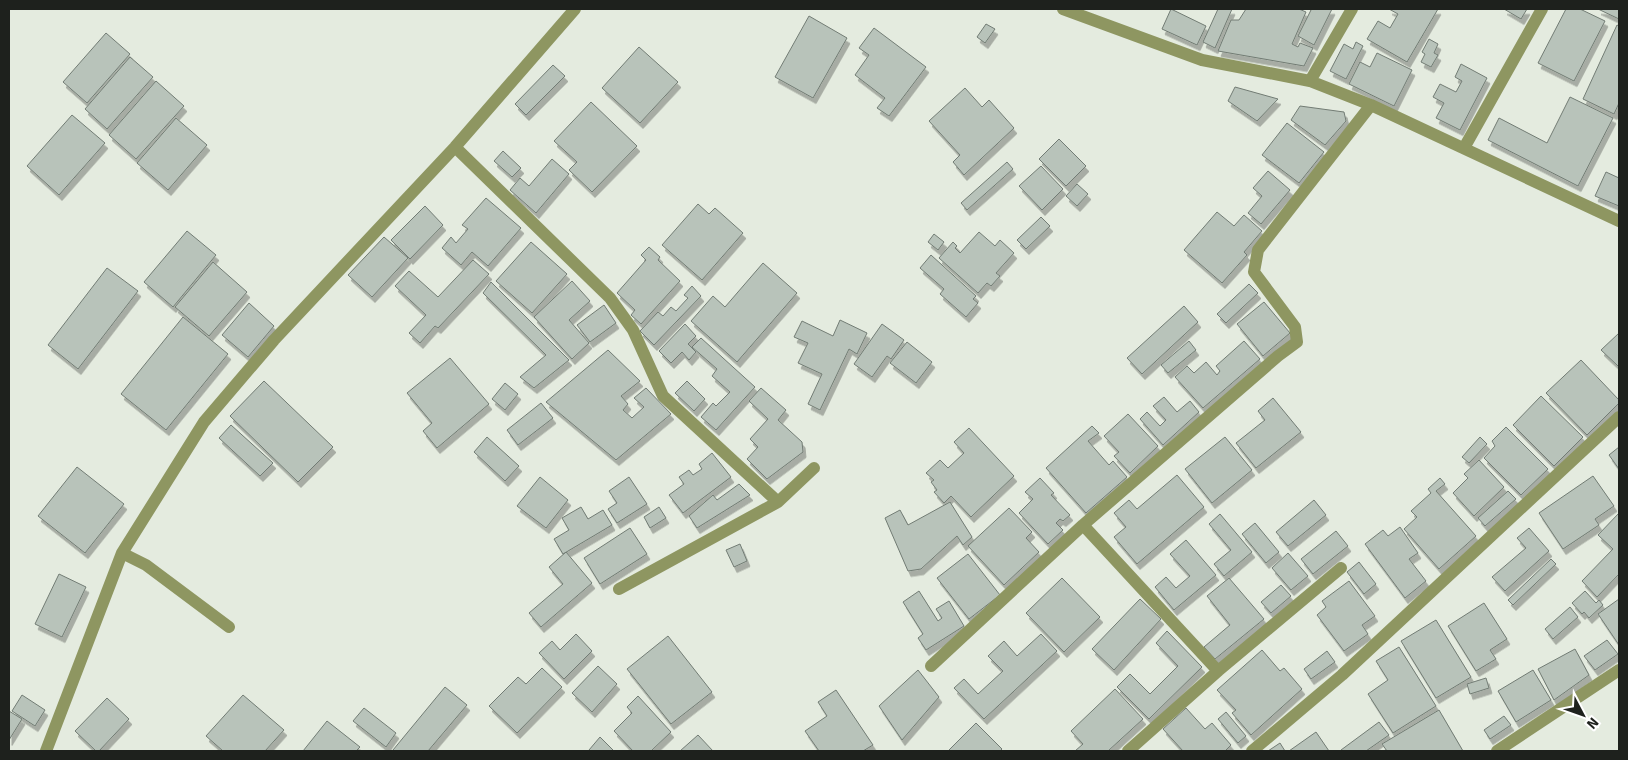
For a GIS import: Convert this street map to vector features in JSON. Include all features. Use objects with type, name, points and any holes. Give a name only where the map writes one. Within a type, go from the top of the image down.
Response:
[{"type":"street","points":[[46,751],[122,553],[204,422],[274,340],[455,148],[575,9]]},
{"type":"street","points":[[1063,9],[1202,60],[1310,81],[1371,105],[1619,221]]},
{"type":"street","points":[[1310,81],[1352,9]]},
{"type":"street","points":[[1464,148],[1542,9]]},
{"type":"street","points":[[930,666],[1083,526],[1278,356],[1297,342],[1295,327],[1254,272],[1258,250],[1371,105]]},
{"type":"street","points":[[455,148],[610,298],[633,330],[663,396],[778,502]]},
{"type":"street","points":[[1252,751],[1342,675],[1619,417]]},
{"type":"street","points":[[619,589],[778,502],[814,468]]},
{"type":"street","points":[[1083,526],[1218,671]]},
{"type":"street","points":[[122,553],[146,565],[229,627]]},
{"type":"street","points":[[1128,751],[1218,671],[1341,568]]},
{"type":"street","points":[[1497,751],[1619,670]]},
{"type":"building","points":[[1171,9],[1206,26],[1197,45],[1162,29]]},
{"type":"building","points":[[1218,9],[1232,9],[1215,48],[1203,42]]},
{"type":"building","points":[[1246,9],[1299,9],[1306,12],[1292,44],[1298,47],[1300,43],[1313,48],[1304,66],[1218,51],[1231,20],[1239,20]]},
{"type":"building","points":[[1308,9],[1332,9],[1314,45],[1298,36],[1311,10]]},
{"type":"building","points":[[1389,9],[1438,9],[1407,62],[1367,39],[1378,21],[1390,28],[1398,14]]},
{"type":"building","points":[[1504,9],[1527,9],[1521,19]]},
{"type":"building","points":[[1566,9],[1580,9],[1605,21],[1574,81],[1538,63]]},
{"type":"building","points":[[1598,9],[1619,9],[1619,19]]},
{"type":"building","points":[[809,16],[847,38],[813,98],[775,77]]},
{"type":"building","points":[[986,24],[995,29],[985,43],[977,37]]},
{"type":"building","points":[[1617,25],[1619,26],[1619,103],[1614,114],[1583,99]]},
{"type":"building","points":[[874,28],[926,67],[889,116],[877,108],[885,98],[855,75],[869,55],[859,48]]},
{"type":"building","points":[[106,33],[130,54],[87,103],[63,82]]},
{"type":"building","points":[[1429,39],[1438,44],[1434,53],[1438,55],[1431,67],[1421,62],[1425,54],[1422,52]]},
{"type":"building","points":[[1356,42],[1363,46],[1346,79],[1330,71],[1344,44],[1353,49]]},
{"type":"building","points":[[639,47],[678,82],[640,123],[602,88]]},
{"type":"building","points":[[1377,53],[1412,70],[1394,106],[1349,84],[1360,62],[1370,67]]},
{"type":"building","points":[[130,57],[153,77],[107,129],[85,109]]},
{"type":"building","points":[[1461,64],[1487,78],[1460,130],[1436,118],[1444,103],[1433,97],[1440,84],[1456,92],[1462,81],[1455,77]]},
{"type":"building","points":[[553,65],[565,76],[526,115],[515,104]]},
{"type":"building","points":[[156,81],[184,106],[136,159],[109,135]]},
{"type":"building","points":[[1235,87],[1278,99],[1257,121],[1228,101]]},
{"type":"building","points":[[965,88],[982,107],[989,100],[1014,128],[964,175],[953,162],[960,155],[929,121]]},
{"type":"building","points":[[1570,97],[1613,118],[1578,186],[1488,140],[1499,118],[1547,143]]},
{"type":"building","points":[[591,102],[637,146],[592,192],[569,170],[577,162],[554,141]]},
{"type":"building","points":[[1300,106],[1344,112],[1346,121],[1325,145],[1291,120]]},
{"type":"building","points":[[72,115],[105,143],[59,195],[27,166]]},
{"type":"building","points":[[176,118],[207,145],[168,190],[137,163]]},
{"type":"building","points":[[1287,123],[1324,152],[1299,183],[1262,155]]},
{"type":"building","points":[[1059,139],[1086,166],[1066,186],[1039,159]]},
{"type":"building","points":[[503,151],[521,168],[512,177],[494,161]]},
{"type":"building","points":[[552,159],[569,174],[536,213],[510,190],[520,178],[529,186]]},
{"type":"building","points":[[1007,162],[1013,169],[967,210],[961,203]]},
{"type":"building","points":[[1041,166],[1063,189],[1042,210],[1019,186]]},
{"type":"building","points":[[1268,171],[1290,190],[1261,224],[1248,213],[1262,196],[1253,188]]},
{"type":"building","points":[[1606,172],[1619,178],[1619,206],[1595,196]]},
{"type":"building","points":[[1077,184],[1088,194],[1077,206],[1066,196]]},
{"type":"building","points":[[486,198],[521,228],[488,266],[472,252],[461,265],[442,248],[451,237],[456,243],[468,229],[462,225]]},
{"type":"building","points":[[698,204],[709,214],[715,208],[743,233],[702,280],[662,245]]},
{"type":"building","points":[[425,206],[443,225],[410,259],[391,240]]},
{"type":"building","points":[[1217,212],[1234,226],[1244,215],[1262,231],[1244,252],[1247,255],[1222,283],[1184,250]]},
{"type":"building","points":[[1041,217],[1050,226],[1026,249],[1017,240]]},
{"type":"building","points":[[187,231],[216,255],[173,307],[144,282]]},
{"type":"building","points":[[979,232],[995,246],[1000,240],[1014,253],[996,273],[1000,276],[991,286],[987,283],[978,293],[939,258],[953,242],[957,246],[955,248],[960,253]]},
{"type":"building","points":[[934,234],[944,242],[938,250],[928,242]]},
{"type":"building","points":[[384,237],[408,258],[372,297],[348,275]]},
{"type":"building","points":[[531,242],[567,274],[532,313],[496,281]]},
{"type":"building","points":[[649,247],[660,257],[658,260],[680,281],[641,324],[631,315],[635,310],[617,293],[646,260],[641,255]]},
{"type":"building","points":[[931,255],[976,296],[973,299],[978,303],[966,317],[940,294],[944,289],[920,268]]},
{"type":"building","points":[[473,260],[489,274],[438,328],[435,326],[420,343],[409,333],[426,315],[395,286],[409,271],[438,297]]},
{"type":"building","points":[[213,262],[247,292],[209,336],[175,307]]},
{"type":"building","points":[[763,263],[797,293],[737,362],[691,321],[713,296],[725,307]]},
{"type":"building","points":[[107,268],[138,291],[78,369],[48,345]]},
{"type":"building","points":[[572,281],[590,301],[569,320],[589,343],[572,359],[534,317]]},
{"type":"building","points":[[491,282],[569,360],[534,388],[520,377],[546,355],[483,293]]},
{"type":"building","points":[[1249,284],[1258,293],[1226,323],[1217,314]]},
{"type":"building","points":[[692,286],[701,296],[654,345],[640,331],[658,312],[663,316],[671,307],[676,311],[688,298],[684,295]]},
{"type":"building","points":[[1264,302],[1290,333],[1263,356],[1237,324]]},
{"type":"building","points":[[249,303],[274,326],[248,357],[222,335]]},
{"type":"building","points":[[604,305],[616,323],[590,342],[577,325]]},
{"type":"building","points":[[1184,306],[1198,322],[1142,374],[1127,358]]},
{"type":"building","points":[[183,317],[228,354],[166,430],[121,394]]},
{"type":"building","points":[[840,320],[867,333],[857,354],[849,349],[820,410],[808,404],[822,374],[798,363],[808,343],[794,337],[802,321],[833,336]]},
{"type":"building","points":[[685,324],[696,336],[688,344],[696,352],[689,360],[682,352],[671,363],[659,351]]},
{"type":"building","points":[[882,324],[904,340],[891,359],[887,356],[872,377],[854,364]]},
{"type":"building","points":[[1619,333],[1619,365],[1618,366],[1601,350]]},
{"type":"building","points":[[701,338],[755,387],[716,430],[701,417],[713,403],[716,406],[730,392],[712,376],[717,369],[692,347]]},
{"type":"building","points":[[1189,341],[1196,350],[1168,373],[1161,365]]},
{"type":"building","points":[[1244,341],[1260,359],[1203,408],[1175,377],[1187,366],[1194,373],[1206,362],[1217,375],[1220,371],[1216,366]]},
{"type":"building","points":[[907,342],[932,362],[916,383],[890,363]]},
{"type":"building","points":[[608,350],[640,381],[621,396],[628,404],[623,410],[632,418],[644,407],[634,398],[646,388],[671,414],[616,460],[546,402]]},
{"type":"building","points":[[450,358],[489,404],[437,448],[423,431],[432,423],[407,393]]},
{"type":"building","points":[[1581,360],[1619,400],[1619,403],[1587,435],[1546,393]]},
{"type":"building","points":[[264,381],[333,447],[298,482],[230,416]]},
{"type":"building","points":[[687,381],[705,399],[694,411],[675,393]]},
{"type":"building","points":[[505,383],[518,394],[505,410],[492,399]]},
{"type":"building","points":[[761,388],[786,410],[778,420],[802,442],[803,452],[767,479],[747,459],[758,447],[750,439],[768,419],[749,401]]},
{"type":"building","points":[[1541,396],[1583,437],[1554,466],[1513,425]]},
{"type":"building","points":[[1164,397],[1177,412],[1190,401],[1199,412],[1163,445],[1140,419],[1147,412],[1160,426],[1166,420],[1153,406]]},
{"type":"building","points":[[1273,398],[1301,432],[1256,468],[1236,443],[1265,420],[1258,411]]},
{"type":"building","points":[[541,403],[553,418],[518,445],[507,430]]},
{"type":"building","points":[[1128,414],[1158,446],[1130,473],[1114,456],[1119,452],[1104,436]]},
{"type":"building","points":[[231,425],[273,463],[260,476],[219,438]]},
{"type":"building","points":[[1092,426],[1099,433],[1088,441],[1109,465],[1113,461],[1127,477],[1086,513],[1046,468]]},
{"type":"building","points":[[1506,427],[1548,469],[1521,495],[1484,458],[1495,446],[1492,441]]},
{"type":"building","points":[[969,428],[1014,476],[971,517],[951,496],[944,503],[934,492],[937,490],[931,482],[934,480],[926,473],[940,460],[948,468],[964,453],[954,442]]},
{"type":"building","points":[[487,437],[519,466],[505,481],[474,452]]},
{"type":"building","points":[[1225,437],[1252,470],[1212,503],[1185,469]]},
{"type":"building","points":[[1480,437],[1487,444],[1469,463],[1462,457]]},
{"type":"building","points":[[1619,447],[1619,469],[1609,455]]},
{"type":"building","points":[[712,453],[731,477],[683,513],[669,495],[684,484],[679,477],[689,470],[693,475],[702,469],[699,464]]},
{"type":"building","points":[[1479,460],[1504,487],[1474,516],[1453,493],[1468,478],[1464,474]]},
{"type":"building","points":[[77,467],[124,504],[85,553],[38,516]]},
{"type":"building","points":[[1177,475],[1204,507],[1137,564],[1114,537],[1126,527],[1114,513],[1129,500],[1137,509]]},
{"type":"building","points":[[1593,476],[1614,506],[1595,519],[1599,525],[1563,549],[1539,513]]},
{"type":"building","points":[[540,477],[568,500],[546,528],[517,506]]},
{"type":"building","points":[[629,477],[647,504],[617,523],[608,509],[617,503],[609,491]]},
{"type":"building","points":[[1040,478],[1054,493],[1051,495],[1070,515],[1063,521],[1060,519],[1056,523],[1063,530],[1048,544],[1019,513],[1033,499],[1025,492]]},
{"type":"building","points":[[1440,478],[1445,484],[1436,491],[1476,536],[1439,569],[1404,529],[1417,517],[1411,511],[1431,493],[1428,489]]},
{"type":"building","points":[[739,484],[750,495],[697,528],[689,516],[713,495],[717,500]]},
{"type":"building","points":[[1508,491],[1516,499],[1485,526],[1478,518]]},
{"type":"building","points":[[1314,500],[1326,515],[1288,546],[1276,532]]},
{"type":"building","points":[[950,502],[972,537],[963,545],[957,536],[921,569],[908,571],[885,518],[900,510],[908,525]]},
{"type":"building","points":[[581,507],[588,519],[603,510],[612,525],[563,554],[554,539],[569,530],[562,518]]},
{"type":"building","points":[[659,507],[666,518],[650,528],[644,517]]},
{"type":"building","points":[[1009,508],[1032,532],[1026,538],[1039,552],[1004,585],[968,546]]},
{"type":"building","points":[[1619,513],[1619,574],[1597,597],[1582,581],[1613,549],[1598,535]]},
{"type":"building","points":[[1220,514],[1252,552],[1224,576],[1214,564],[1231,550],[1209,524]]},
{"type":"building","points":[[1255,523],[1279,552],[1266,563],[1242,534]]},
{"type":"building","points":[[1400,527],[1418,553],[1409,559],[1426,581],[1405,598],[1365,544],[1383,530],[1388,536]]},
{"type":"building","points":[[630,528],[647,554],[600,584],[584,558]]},
{"type":"building","points":[[1529,528],[1549,551],[1505,591],[1492,577],[1526,548],[1517,538]]},
{"type":"building","points":[[1336,531],[1348,546],[1313,574],[1301,559]]},
{"type":"building","points":[[1186,540],[1216,575],[1174,610],[1155,587],[1166,577],[1176,588],[1190,576],[1170,554]]},
{"type":"building","points":[[740,544],[747,561],[734,567],[726,550]]},
{"type":"building","points":[[566,552],[592,583],[541,627],[529,613],[563,584],[549,567]]},
{"type":"building","points":[[1288,553],[1308,576],[1291,590],[1272,568]]},
{"type":"building","points":[[968,554],[1000,595],[969,619],[937,578]]},
{"type":"building","points":[[1551,559],[1556,564],[1513,605],[1508,600]]},
{"type":"building","points":[[1359,562],[1376,584],[1364,594],[1347,572]]},
{"type":"building","points":[[59,574],[86,587],[62,637],[35,624]]},
{"type":"building","points":[[1062,578],[1100,617],[1064,652],[1026,613]]},
{"type":"building","points":[[1229,578],[1264,619],[1215,659],[1204,647],[1230,625],[1207,596]]},
{"type":"building","points":[[1349,581],[1375,616],[1362,625],[1368,634],[1344,651],[1317,615],[1326,607],[1322,601]]},
{"type":"building","points":[[1281,585],[1291,596],[1271,613],[1261,602]]},
{"type":"building","points":[[919,591],[938,621],[942,618],[936,609],[949,601],[964,626],[926,650],[918,638],[923,634],[903,602]]},
{"type":"building","points":[[1585,591],[1596,603],[1599,600],[1603,605],[1589,618],[1584,612],[1582,614],[1572,603]]},
{"type":"building","points":[[1140,599],[1161,619],[1114,670],[1092,649]]},
{"type":"building","points":[[1619,599],[1619,645],[1598,614]]},
{"type":"building","points":[[1484,603],[1507,639],[1490,650],[1496,659],[1476,671],[1448,626]]},
{"type":"building","points":[[1570,607],[1578,617],[1553,639],[1545,629]]},
{"type":"building","points":[[1436,620],[1471,677],[1436,698],[1401,641]]},
{"type":"building","points":[[1167,631],[1202,667],[1149,719],[1117,687],[1130,674],[1150,694],[1178,666],[1156,643]]},
{"type":"building","points":[[576,634],[592,651],[564,679],[539,653],[552,641],[560,650]]},
{"type":"building","points":[[1041,634],[1057,651],[984,719],[954,688],[964,679],[978,694],[1003,671],[988,656],[1004,641],[1017,656]]},
{"type":"building","points":[[668,636],[712,692],[671,724],[627,669]]},
{"type":"building","points":[[1607,640],[1618,654],[1595,670],[1584,656]]},
{"type":"building","points":[[1399,647],[1436,706],[1393,733],[1368,694],[1388,680],[1376,661]]},
{"type":"building","points":[[1575,649],[1589,675],[1554,700],[1538,669]]},
{"type":"building","points":[[1262,650],[1280,671],[1284,668],[1302,689],[1251,735],[1232,713],[1236,710],[1217,690]]},
{"type":"building","points":[[1327,651],[1335,662],[1311,679],[1304,669]]},
{"type":"building","points":[[598,666],[617,684],[592,712],[572,693]]},
{"type":"building","points":[[542,668],[562,687],[517,733],[489,706],[518,677],[526,684]]},
{"type":"building","points":[[918,670],[939,697],[902,740],[879,706]]},
{"type":"building","points":[[1533,670],[1551,700],[1516,722],[1498,691]]},
{"type":"building","points":[[1486,678],[1489,688],[1470,694],[1467,684]]},
{"type":"building","points":[[445,687],[467,705],[428,751],[394,751],[393,750]]},
{"type":"building","points":[[1115,689],[1143,719],[1108,751],[1075,751],[1083,744],[1071,731]]},
{"type":"building","points":[[836,690],[873,745],[863,751],[819,751],[805,731],[827,716],[818,702]]},
{"type":"building","points":[[22,695],[45,710],[35,726],[12,711]]},
{"type":"building","points":[[243,695],[284,730],[265,751],[223,751],[206,736]]},
{"type":"building","points":[[638,696],[671,732],[651,751],[633,751],[614,731],[632,713],[627,707]]},
{"type":"building","points":[[107,698],[129,719],[99,751],[96,751],[75,731]]},
{"type":"building","points":[[364,708],[396,733],[386,747],[353,721]]},
{"type":"building","points":[[1186,708],[1205,729],[1212,723],[1231,745],[1225,751],[1183,751],[1163,729]]},
{"type":"building","points":[[1439,710],[1463,751],[1387,751],[1382,744]]},
{"type":"building","points":[[9,711],[22,719],[9,740]]},
{"type":"building","points":[[1226,712],[1246,736],[1238,743],[1218,719]]},
{"type":"building","points":[[1504,716],[1511,725],[1490,739],[1484,730]]},
{"type":"building","points":[[327,721],[360,747],[356,751],[303,751]]},
{"type":"building","points":[[1379,722],[1389,735],[1366,751],[1341,750]]},
{"type":"building","points":[[976,723],[1002,749],[1000,751],[948,751]]},
{"type":"building","points":[[1316,732],[1329,751],[1289,751]]},
{"type":"building","points":[[698,735],[713,751],[680,751]]},
{"type":"building","points":[[600,737],[614,751],[589,750]]},
{"type":"building","points":[[1280,743],[1285,751],[1268,751]]}]
